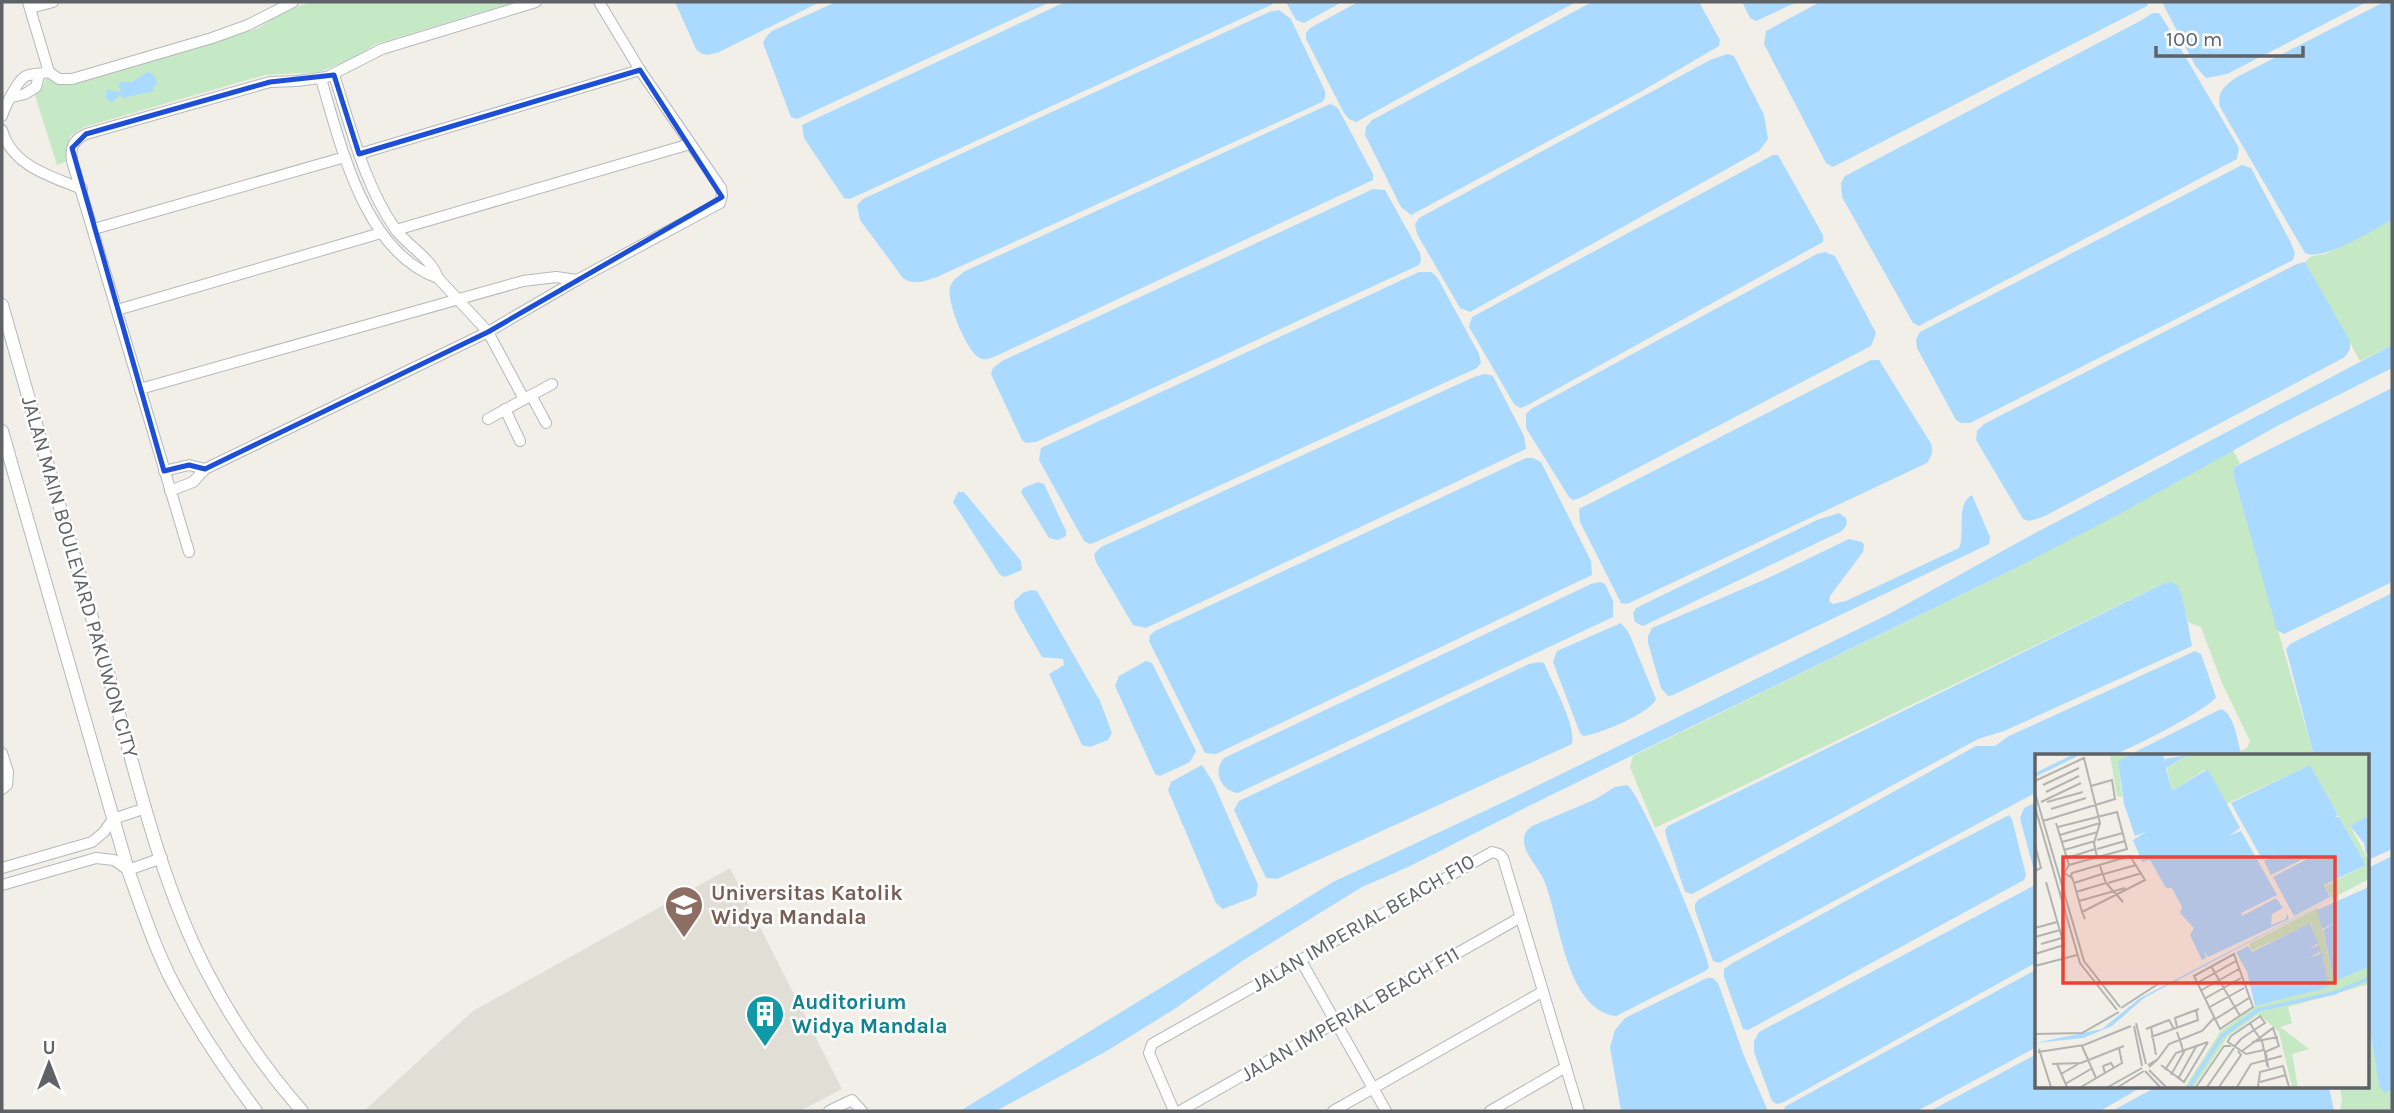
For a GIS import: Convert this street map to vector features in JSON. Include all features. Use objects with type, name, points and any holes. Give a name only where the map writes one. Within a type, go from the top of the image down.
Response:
[{"type":"street","points":[[44,74],[29,5],[53,2]]},
{"type":"street","points":[[2,116],[16,85],[26,76],[44,74],[66,80],[97,72],[212,38],[248,25],[293,2]]},
{"type":"street","points":[[189,552],[72,161],[74,142],[86,134],[270,82],[321,79],[334,75],[382,49],[536,2]]},
{"type":"street","points":[[170,491],[192,482],[205,469],[488,332],[577,280],[720,203],[721,188],[640,70],[599,2]]},
{"type":"street","points":[[359,154],[640,70]]},
{"type":"street","points":[[334,75],[359,154],[396,230],[434,267],[438,278],[488,332],[545,423]]},
{"type":"street","points":[[321,79],[345,157],[362,200],[381,233],[412,264],[425,274],[438,278]]},
{"type":"street","points":[[3,137],[13,153],[23,161],[44,174],[82,189]]},
{"type":"street","points":[[396,230],[690,144]]},
{"type":"street","points":[[94,229],[345,157]]},
{"type":"street","points":[[117,310],[381,233]]},
{"type":"street","points":[[140,389],[536,278],[563,277],[577,280]]},
{"type":"street","name":"JALAN MAIN BOULEVARD PAKUWON CITY","points":[[2,305],[162,858],[206,970],[232,1018],[262,1062],[302,1111]]},
{"type":"street","points":[[488,419],[552,384]]},
{"type":"street","points":[[505,409],[520,441]]},
{"type":"street","name":"JALAN MAIN BOULEVARD PAKUWON CITY","points":[[2,430],[128,870],[151,934],[173,984],[205,1037],[256,1111]]},
{"type":"street","points":[[164,471],[190,465],[205,469]]},
{"type":"street","points":[[2,753],[8,779],[3,789]]},
{"type":"street","points":[[2,868],[92,842],[104,832],[113,819],[146,808]]},
{"type":"street","points":[[92,842],[96,858]]},
{"type":"street","name":"JALAN IMPERIAL BEACH F10","points":[[1174,1111],[1151,1057],[1149,1048],[1156,1041],[1492,852],[1503,858],[1578,1111]]},
{"type":"street","points":[[2,885],[96,858],[114,860],[128,870],[162,858]]},
{"type":"street","name":"JALAN IMPERIAL BEACH F11","points":[[1180,1111],[1521,917]]},
{"type":"street","points":[[1300,959],[1386,1111]]},
{"type":"street","points":[[1333,1111],[1542,992]]},
{"type":"street","points":[[1490,1111],[1566,1067]]},
{"type":"street","points":[[829,1111],[852,1100],[862,1111]]},
{"type":"highlighted area","points":[[640,70],[722,197],[488,332],[205,469],[189,465],[164,471],[72,148],[86,134],[270,82],[334,75],[359,154]]},
{"type":"shaded area","name":"Universitas Katolik Widya Mandala","points":[[730,868],[842,1089],[800,1111],[364,1111],[473,1011]]},
{"type":"green space","points":[[311,2],[516,2],[376,44],[354,58],[319,72],[265,75],[84,127],[70,136],[67,161],[57,165],[35,95],[46,78],[56,84],[74,84],[259,28],[282,12]]},
{"type":"green space","points":[[2392,220],[2392,345],[2360,361],[2305,262],[2312,256],[2325,254]]},
{"type":"green space","points":[[2233,450],[2240,463],[2234,467],[2233,473],[2313,754],[2241,754],[2240,751],[2247,748],[2250,741],[2222,683],[2201,627],[2188,622],[2184,604],[2171,582],[1655,828],[1630,767],[1633,756],[2012,570]]},
{"type":"green space","points":[[2370,1030],[2379,1086],[2385,1092],[2392,1089],[2392,1111],[2340,1111],[2340,1088],[2370,1088]]},
{"type":"water","points":[[675,2],[820,2],[719,52],[707,55],[696,49]]},
{"type":"water","points":[[836,2],[1050,2],[797,119],[791,117],[763,43],[772,31]]},
{"type":"water","points":[[1065,2],[1274,2],[850,199],[844,198],[804,138],[802,125]]},
{"type":"water","points":[[1286,2],[1342,2],[1304,23],[1296,20]]},
{"type":"water","points":[[1358,2],[1576,2],[1356,122],[1344,113],[1306,39],[1306,33],[1310,28]]},
{"type":"water","points":[[1592,2],[1699,2],[1720,40],[1719,46],[1642,91],[1411,215],[1401,207],[1365,135],[1366,127],[1372,120]]},
{"type":"water","points":[[1742,2],[1797,2],[1756,21],[1750,18]]},
{"type":"water","points":[[1820,2],[2149,2],[2147,6],[1833,167],[1826,163],[1764,44],[1766,31]]},
{"type":"water","points":[[2162,2],[2367,2],[2227,74],[2206,78],[2196,67]]},
{"type":"water","points":[[2384,2],[2392,2],[2392,220],[2336,249],[2313,255],[2305,253],[2220,107],[2220,94],[2235,78]]},
{"type":"water","points":[[1279,10],[1291,19],[1325,91],[1322,102],[924,281],[911,282],[903,278],[860,220],[857,205],[863,199],[1269,12]]},
{"type":"water","points":[[2153,13],[2159,13],[2168,27],[2239,148],[2237,159],[1919,326],[1913,323],[1842,197],[1841,183],[1845,176]]},
{"type":"water","points":[[1727,54],[1734,56],[1764,115],[1768,139],[1759,151],[1470,312],[1460,308],[1417,234],[1415,224],[1419,218],[1710,60]]},
{"type":"water","points":[[148,72],[156,79],[154,91],[123,98],[120,95],[112,102],[106,98],[108,90],[121,92],[118,85],[120,82],[132,82]]},
{"type":"water","points":[[1330,104],[1338,108],[1373,174],[1373,180],[994,357],[980,358],[968,345],[954,313],[950,294],[953,282],[965,271]]},
{"type":"water","points":[[1773,155],[1778,155],[1823,235],[1823,242],[1526,406],[1520,408],[1514,404],[1469,327],[1472,317]]},
{"type":"water","points":[[2242,165],[2251,168],[2290,241],[2295,253],[2293,260],[1970,423],[1956,420],[1917,348],[1916,340],[1920,332]]},
{"type":"water","points":[[1373,189],[1385,190],[1420,253],[1419,265],[1036,442],[1026,443],[1022,440],[991,374],[993,368],[1002,361]]},
{"type":"water","points":[[1825,252],[1835,256],[1876,333],[1871,346],[1580,498],[1573,500],[1569,497],[1526,428],[1526,414],[1531,409]]},
{"type":"water","points":[[2305,262],[2350,341],[2350,349],[2345,357],[2043,517],[2029,521],[2023,519],[1976,440],[1977,431],[1984,424]]},
{"type":"water","points":[[1419,272],[1431,272],[1437,277],[1479,354],[1481,363],[1477,368],[1096,542],[1090,544],[1084,541],[1039,460],[1041,448]]},
{"type":"water","points":[[2392,345],[2392,368],[2279,425],[2114,517],[2012,570],[1408,867],[1362,887],[1242,961],[1176,1008],[1105,1052],[996,1111],[960,1111],[1333,882],[1508,800],[1889,614],[2026,538]]},
{"type":"water","points":[[1871,360],[1879,360],[1930,442],[1932,453],[1927,463],[1627,604],[1621,603],[1580,522],[1579,509]]},
{"type":"water","points":[[1485,374],[1493,376],[1524,436],[1526,449],[1146,628],[1133,625],[1096,562],[1094,554],[1101,547]]},
{"type":"water","points":[[2392,388],[2392,582],[2284,634],[2277,630],[2233,473],[2234,467]]},
{"type":"water","points":[[1526,458],[1541,462],[1591,561],[1592,575],[1216,754],[1205,753],[1149,641],[1150,635]]},
{"type":"water","points":[[1038,482],[1044,484],[1066,531],[1066,536],[1058,540],[1049,538],[1021,492],[1023,488]]},
{"type":"water","points":[[958,492],[964,492],[1021,561],[1022,570],[1005,577],[1000,575],[953,502]]},
{"type":"water","points":[[1972,495],[1990,537],[1989,544],[1673,695],[1668,696],[1661,688],[1648,643],[1652,628],[1768,578],[1849,539],[1862,542],[1863,552],[1829,601],[1833,604],[1846,601],[1959,548],[1962,512],[1967,499]]},
{"type":"water","points":[[1839,513],[1846,518],[1847,524],[1842,531],[1643,626],[1635,622],[1633,613],[1636,608],[1817,520]]},
{"type":"water","points":[[1600,582],[1605,584],[1613,601],[1613,617],[1238,793],[1227,789],[1220,780],[1220,763],[1224,758]]},
{"type":"water","points":[[2171,582],[2178,586],[2184,604],[2192,646],[2004,731],[1978,739],[1692,894],[1685,892],[1666,836],[1665,830],[1668,826]]},
{"type":"water","points":[[1037,591],[1100,701],[1112,733],[1108,740],[1090,747],[1082,745],[1049,674],[1064,665],[1063,659],[1042,657],[1015,610],[1014,601],[1024,592]]},
{"type":"water","points":[[2392,593],[2392,849],[2370,859],[2370,754],[2313,754],[2286,649],[2290,644]]},
{"type":"water","points":[[1621,623],[1629,633],[1656,699],[1652,705],[1634,717],[1611,728],[1583,736],[1553,662],[1557,651]]},
{"type":"water","points":[[2195,651],[2201,654],[2216,697],[2185,719],[2116,754],[2035,754],[2035,793],[1719,963],[1713,961],[1695,910],[1698,900],[1976,746],[1995,746],[2009,736]]},
{"type":"water","points":[[1146,661],[1152,663],[1196,751],[1190,762],[1160,776],[1155,774],[1115,686],[1119,676]]},
{"type":"water","points":[[1544,663],[1562,704],[1570,726],[1572,744],[1277,879],[1266,878],[1234,810],[1239,801],[1529,664]]},
{"type":"water","points":[[2221,709],[2232,722],[2241,754],[2131,754]]},
{"type":"water","points":[[1202,765],[1213,782],[1258,885],[1256,896],[1223,909],[1216,903],[1168,790],[1171,782]]},
{"type":"water","points":[[1627,785],[1645,814],[1672,871],[1709,967],[1616,1016],[1599,1010],[1585,997],[1575,980],[1543,878],[1528,854],[1524,839],[1526,831],[1532,826],[1594,800],[1615,787]]},
{"type":"water","points":[[2035,803],[2035,870],[2020,818],[2024,808]]},
{"type":"water","points":[[2009,815],[2026,875],[2024,880],[1748,1030],[1743,1029],[1724,977],[1724,969],[1884,880]]},
{"type":"water","points":[[2392,856],[2392,1089],[2385,1093],[2379,1086],[2370,1030],[2370,867]]},
{"type":"water","points":[[2035,885],[2035,963],[1784,1102],[1777,1104],[1772,1101],[1754,1052],[1754,1041],[1759,1032]]},
{"type":"water","points":[[2035,970],[2035,1048],[1917,1111],[1783,1111],[1786,1106]]},
{"type":"water","points":[[1707,978],[1713,978],[1718,983],[1744,1056],[1768,1111],[1621,1111],[1610,1047],[1615,1030],[1625,1018]]},
{"type":"water","points":[[2035,1055],[2035,1088],[2140,1088],[2100,1111],[1930,1111]]},
{"type":"water","points":[[2154,1088],[2329,1088],[2334,1111],[2112,1111]]},
{"type":"place","name":"Universitas Katolik Widya Mandala","points":[[684,939]]},
{"type":"place","name":"Auditorium Widya Mandala","points":[[765,1048]]}]
